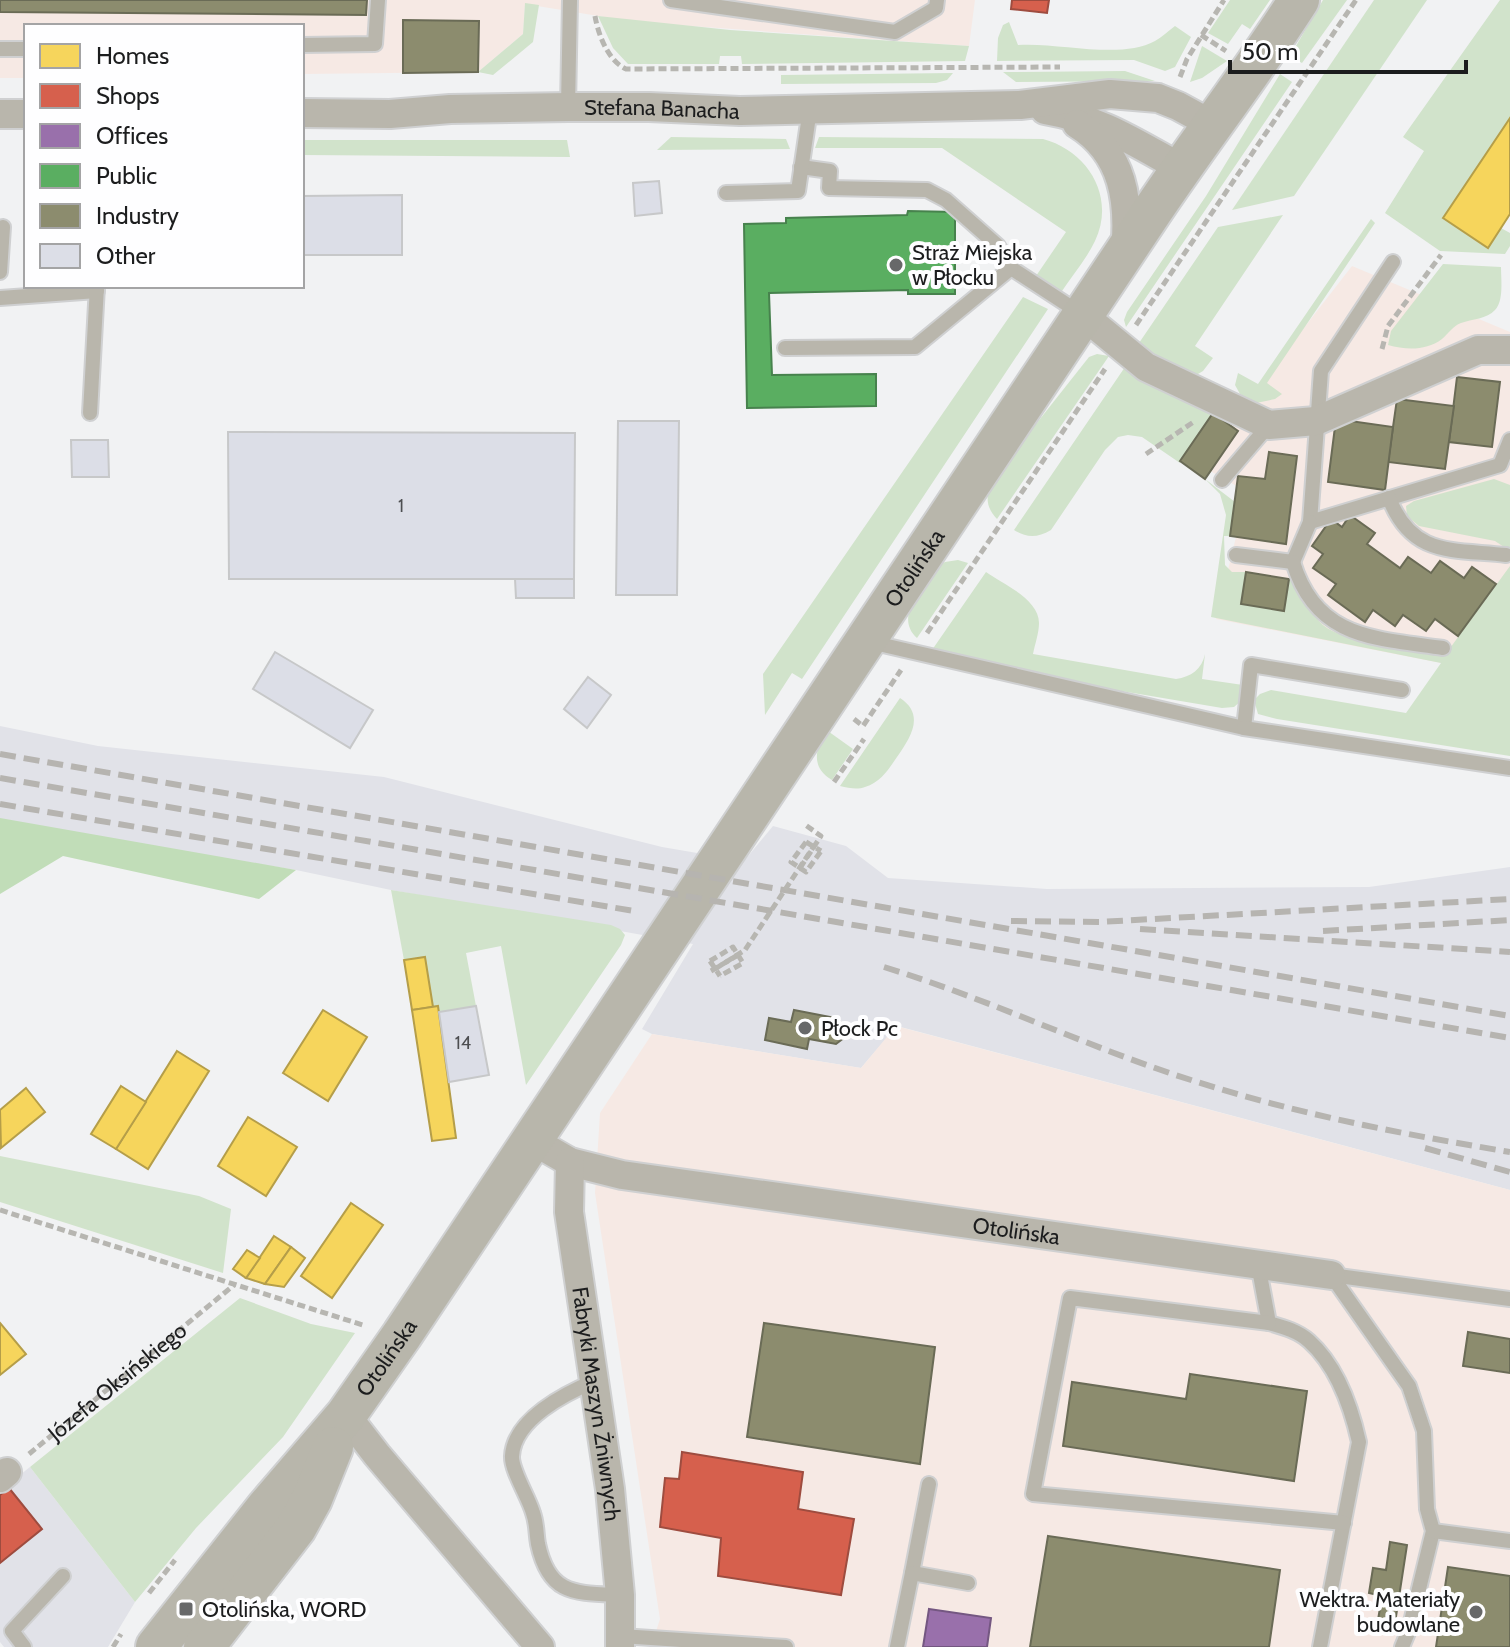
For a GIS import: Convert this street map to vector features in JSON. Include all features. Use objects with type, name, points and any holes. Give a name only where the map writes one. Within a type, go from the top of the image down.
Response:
[{"type":"main road","name":"Otolińska","points":[[156,1647],[267,1507],[346,1415],[402,1335],[1181,168],[1267,52],[1299,0]]},
{"type":"main road","name":"Otolińska","points":[[204,1647],[296,1528],[312,1499],[346,1415]]},
{"type":"street","name":"Stefana Banacha","points":[[304,113],[390,114],[450,109],[568,107],[740,111],[1020,105],[1110,94],[1166,101],[1211,124]]},
{"type":"street","name":"Stefana Banacha","points":[[1020,105],[1060,112],[1114,130],[1181,168]]},
{"type":"street","name":"Stefana Banacha","points":[[1060,112],[1103,145],[1116,164],[1124,188],[1125,253]]},
{"type":"street","points":[[0,114],[24,114]]},
{"type":"street","points":[[1084,316],[1146,367],[1269,425],[1316,421],[1478,350],[1510,350]]},
{"type":"street","name":"Otolińska","points":[[530,1139],[570,1162],[622,1175],[1331,1275]]},
{"type":"street","name":"Fabryki Maszyn Żniwnych","points":[[570,1162],[569,1212],[610,1489],[620,1595],[620,1641]]},
{"type":"street","points":[[346,1415],[540,1647]]},
{"type":"lane","points":[[304,45],[375,44],[378,0]]},
{"type":"lane","points":[[671,0],[895,32],[936,8],[937,0]]},
{"type":"lane","points":[[568,107],[571,6]]},
{"type":"lane","points":[[0,49],[24,49]]},
{"type":"lane","points":[[726,193],[798,191],[810,109]]},
{"type":"lane","points":[[801,167],[830,171],[829,188],[927,190],[946,200],[998,246],[1011,268],[1084,316]]},
{"type":"lane","points":[[0,272],[3,227]]},
{"type":"lane","points":[[1393,262],[1321,371],[1310,522],[1293,562],[1299,583],[1339,625],[1363,637],[1443,648]]},
{"type":"lane","points":[[785,348],[915,347],[1011,268]]},
{"type":"lane","points":[[0,298],[97,288],[90,413]]},
{"type":"lane","points":[[1222,480],[1269,425]]},
{"type":"lane","points":[[1310,522],[1505,468],[1510,440]]},
{"type":"lane","points":[[1389,498],[1396,516],[1406,528],[1430,546],[1506,555]]},
{"type":"lane","points":[[1236,555],[1293,562]]},
{"type":"lane","points":[[864,641],[1244,728],[1510,768]]},
{"type":"lane","points":[[1244,728],[1251,665],[1402,690]]},
{"type":"lane","points":[[1258,1264],[1269,1323]]},
{"type":"lane","points":[[1331,1275],[1409,1386],[1424,1431],[1427,1509],[1433,1531],[1402,1647]]},
{"type":"lane","name":"Otolińska","points":[[1331,1275],[1510,1299]]},
{"type":"lane","points":[[1320,1647],[1344,1523],[1359,1442],[1352,1410],[1333,1371],[1309,1340],[1269,1323],[1070,1298],[1033,1494],[1344,1523]]},
{"type":"lane","points":[[595,1381],[569,1391],[534,1416],[518,1437],[512,1457],[537,1523],[537,1540],[545,1569],[557,1584],[577,1593],[620,1595]]},
{"type":"lane","points":[[897,1647],[929,1484]]},
{"type":"lane","points":[[1433,1531],[1510,1541]]},
{"type":"lane","points":[[912,1573],[968,1583]]},
{"type":"lane","points":[[24,1647],[12,1631],[63,1576]]},
{"type":"lane","points":[[620,1641],[786,1647]]},
{"type":"path","points":[[1178,82],[1187,59],[1224,0]]},
{"type":"path","points":[[1128,335],[1356,0]]},
{"type":"path","points":[[595,15],[597,29],[612,57],[626,69],[1075,67]]},
{"type":"path","points":[[1169,79],[1181,75]]},
{"type":"path","points":[[1382,349],[1388,326],[1441,255]]},
{"type":"path","points":[[921,642],[1112,358]]},
{"type":"path","points":[[1146,454],[1222,402]]},
{"type":"path","points":[[851,718],[863,726],[888,690]]},
{"type":"path","points":[[834,782],[864,739]]},
{"type":"path","points":[[800,868],[821,836],[804,824]]},
{"type":"path","points":[[806,842],[814,846],[821,851],[806,872],[791,862],[806,842]]},
{"type":"path","points":[[713,970],[745,950],[814,846]]},
{"type":"path","points":[[733,947],[738,955],[743,963],[720,976],[713,970],[710,961],[733,947]]},
{"type":"path","points":[[713,970],[738,955]]},
{"type":"path","points":[[0,1210],[372,1329],[402,1335]]},
{"type":"path","name":"Józefa Oksińskiego","points":[[4,1475],[234,1285]]},
{"type":"shaded area","points":[[0,0],[975,0],[969,46],[635,22],[525,4],[523,34],[478,72],[304,74],[304,24],[24,24],[24,78],[0,78]]},
{"type":"shaded area","points":[[1352,266],[1510,332],[1510,674],[1216,619],[1247,492],[1198,464]]},
{"type":"shaded area","points":[[0,726],[98,746],[384,777],[662,847],[744,861],[773,826],[846,846],[888,878],[1047,889],[1369,887],[1510,867],[1510,1190],[897,1026],[861,1068],[652,1034],[642,1029],[693,944],[296,870],[0,822]]},
{"type":"shaded area","points":[[896,1026],[1510,1190],[1510,1647],[651,1647],[660,1619],[595,1193],[600,1113],[652,1034],[861,1068]]},
{"type":"shaded area","points":[[30,1467],[135,1602],[108,1647],[4,1647],[0,1642],[0,1491]]},
{"type":"green space","points":[[1230,0],[1270,0],[1250,29],[1242,24],[1228,44],[1208,33]]},
{"type":"green space","points":[[1323,0],[1347,0],[1302,63],[1290,56]]},
{"type":"green space","points":[[1374,0],[1427,0],[1294,196],[1232,210]]},
{"type":"green space","points":[[1500,0],[1510,0],[1510,118],[1443,218],[1487,248],[1501,228],[1510,233],[1510,246],[1505,254],[1440,251],[1385,213],[1424,151],[1403,137]]},
{"type":"green space","points":[[525,3],[539,5],[533,42],[493,75],[478,72],[523,34]]},
{"type":"green space","points":[[598,16],[730,30],[969,46],[965,61],[742,64],[741,56],[720,56],[719,64],[628,64],[613,48]]},
{"type":"green space","points":[[1009,22],[1018,45],[1125,49],[1155,41],[1175,26],[1191,37],[1175,67],[1165,71],[1134,60],[997,61],[998,38],[1003,25]]},
{"type":"green space","points":[[1202,46],[1227,61],[1202,78],[1190,82]]},
{"type":"green space","points":[[1125,71],[1155,81],[1016,82],[1003,72]]},
{"type":"green space","points":[[953,73],[947,80],[936,83],[781,84],[781,75]]},
{"type":"green space","points":[[1280,74],[1292,82],[1126,327],[1124,320],[1127,312],[1206,196]]},
{"type":"green space","points":[[671,137],[786,139],[790,149],[657,150]]},
{"type":"green space","points":[[819,137],[1043,139],[1073,154],[1094,178],[1100,193],[1101,224],[1083,262],[1060,294],[1036,276],[1066,232],[942,148],[815,148]]},
{"type":"green space","points":[[304,140],[567,140],[570,157],[304,155]]},
{"type":"green space","points":[[1283,215],[1195,346],[1213,358],[1203,371],[1193,377],[1154,357],[1139,343],[1218,227]]},
{"type":"green space","points":[[1371,219],[1375,223],[1267,383],[1282,394],[1275,399],[1256,403],[1240,394],[1235,385],[1238,373],[1258,384]]},
{"type":"green space","points":[[1443,264],[1501,267],[1498,306],[1488,315],[1458,324],[1429,346],[1409,348],[1388,345],[1391,331]]},
{"type":"green space","points":[[1023,297],[1048,309],[802,679],[792,673],[765,715],[763,674]]},
{"type":"green space","points":[[1097,354],[1109,356],[997,519],[988,499],[994,477],[1089,357]]},
{"type":"green space","points":[[1125,367],[1152,385],[1213,413],[1180,463],[1142,437],[1118,437],[1105,450],[1051,530],[1032,536],[1014,530]]},
{"type":"green space","points":[[1205,479],[1235,502],[1230,536],[1224,536],[1225,565],[1232,572],[1246,572],[1241,604],[1284,611],[1289,579],[1323,625],[1347,637],[1445,655],[1510,566],[1510,756],[1258,714],[1254,700],[1271,690],[1406,713],[1441,663],[1211,617],[1226,515],[1220,494]]},
{"type":"green space","points":[[1494,479],[1510,485],[1510,551],[1495,541],[1419,526],[1407,516],[1406,506],[1414,501]]},
{"type":"green space","points":[[958,560],[968,563],[917,638],[908,620],[914,601],[939,566]]},
{"type":"green space","points":[[986,572],[1019,593],[1033,607],[1039,623],[1033,654],[1176,679],[1195,671],[1205,654],[1202,679],[1243,685],[1242,700],[1234,707],[1222,708],[961,664],[932,650]]},
{"type":"green space","points":[[900,698],[908,705],[914,719],[911,734],[897,757],[884,775],[871,785],[856,789],[840,786]]},
{"type":"green space","points":[[825,729],[853,749],[832,780],[820,769],[817,757]]},
{"type":"green space","points":[[0,818],[296,870],[259,899],[63,856],[0,894]]},
{"type":"green space","points":[[391,890],[611,925],[625,935],[526,1085],[501,946],[466,953],[476,1006],[439,1012],[438,1006],[433,1007],[425,958],[404,960]]},
{"type":"green space","points":[[0,1156],[199,1196],[231,1209],[223,1273],[0,1202]]},
{"type":"green space","points":[[240,1298],[311,1324],[355,1333],[283,1437],[196,1528],[135,1602],[30,1467]]},
{"type":"building: Homes","points":[[1510,118],[1510,214],[1488,248],[1443,218]]},
{"type":"building: Homes","points":[[425,957],[433,1007],[412,1010],[404,960]]},
{"type":"building: Homes","points":[[438,1006],[456,1138],[432,1141],[412,1010]]},
{"type":"building: Homes","points":[[323,1010],[367,1037],[328,1101],[283,1073]]},
{"type":"building: Homes","points":[[177,1051],[209,1071],[148,1169],[116,1149]]},
{"type":"building: Homes","points":[[121,1086],[146,1102],[116,1149],[91,1134]]},
{"type":"building: Homes","points":[[26,1088],[45,1112],[1,1148],[0,1110]]},
{"type":"building: Homes","points":[[248,1117],[297,1147],[266,1196],[218,1166]]},
{"type":"building: Homes","points":[[351,1203],[383,1225],[332,1298],[301,1276]]},
{"type":"building: Homes","points":[[274,1236],[291,1247],[265,1284],[246,1278]]},
{"type":"building: Homes","points":[[291,1247],[305,1258],[284,1287],[265,1284]]},
{"type":"building: Homes","points":[[247,1250],[260,1258],[246,1278],[233,1269]]},
{"type":"building: Homes","points":[[0,1323],[26,1354],[0,1375]]},
{"type":"building: Shops","points":[[1012,0],[1049,0],[1047,13],[1011,9]]},
{"type":"building: Shops","points":[[682,1452],[803,1472],[798,1509],[854,1519],[841,1595],[718,1576],[721,1538],[660,1527],[665,1478],[679,1479]]},
{"type":"building: Shops","points":[[9,1488],[42,1529],[0,1563],[0,1495]]},
{"type":"building: Offices","points":[[929,1609],[991,1618],[987,1647],[923,1647]]},
{"type":"building: Public","points":[[908,211],[955,212],[955,294],[908,294],[908,290],[769,293],[772,375],[876,374],[876,406],[747,408],[744,224],[786,223],[786,218],[907,215]]},
{"type":"building: Industry","points":[[0,0],[367,0],[366,15],[0,12]]},
{"type":"building: Industry","points":[[403,20],[479,21],[478,72],[403,73]]},
{"type":"building: Industry","points":[[1457,377],[1500,382],[1492,447],[1449,442]]},
{"type":"building: Industry","points":[[1397,399],[1454,406],[1445,469],[1388,462]]},
{"type":"building: Industry","points":[[1213,413],[1238,431],[1205,479],[1180,461]]},
{"type":"building: Industry","points":[[1336,419],[1393,427],[1385,490],[1328,482]]},
{"type":"building: Industry","points":[[1269,452],[1297,456],[1286,544],[1230,536],[1238,476],[1265,479]]},
{"type":"building: Industry","points":[[1350,515],[1375,533],[1367,544],[1400,568],[1408,557],[1431,573],[1440,561],[1464,578],[1472,567],[1496,584],[1458,636],[1435,619],[1426,631],[1403,615],[1395,626],[1373,610],[1365,622],[1328,595],[1336,584],[1313,568],[1323,554],[1312,546],[1331,519],[1342,527]]},
{"type":"building: Industry","points":[[1246,572],[1289,579],[1284,611],[1241,604]]},
{"type":"building: Industry","name":"Płock Pc","points":[[794,1010],[835,1018],[841,1022],[845,1037],[836,1044],[809,1039],[807,1049],[765,1040],[769,1018],[791,1022]]},
{"type":"building: Industry","points":[[764,1323],[935,1347],[920,1464],[747,1437]]},
{"type":"building: Industry","points":[[1468,1332],[1510,1339],[1510,1373],[1463,1366]]},
{"type":"building: Industry","points":[[1190,1374],[1307,1391],[1294,1481],[1063,1446],[1072,1382],[1186,1399]]},
{"type":"building: Industry","points":[[1048,1536],[1280,1570],[1269,1647],[1030,1647]]},
{"type":"building: Industry","points":[[1390,1542],[1407,1545],[1395,1623],[1378,1620],[1382,1596],[1369,1593],[1373,1568],[1386,1570]]},
{"type":"building: Industry","name":"Wektra. Materiały budowlane","points":[[1448,1567],[1510,1576],[1510,1647],[1436,1647]]},
{"type":"building: Other","points":[[659,181],[662,213],[635,216],[633,183]]},
{"type":"building: Other","points":[[402,195],[402,255],[304,255],[304,196]]},
{"type":"building: Other","points":[[618,421],[679,421],[677,595],[616,595]]},
{"type":"building: Other","points":[[228,432],[575,433],[574,579],[229,579]]},
{"type":"building: Other","points":[[71,440],[108,440],[109,477],[72,477]]},
{"type":"building: Other","points":[[515,579],[574,579],[574,598],[516,598]]},
{"type":"building: Other","points":[[275,652],[373,710],[350,748],[253,689]]},
{"type":"building: Other","points":[[588,677],[611,695],[587,728],[564,709]]},
{"type":"building: Other","points":[[476,1006],[489,1075],[449,1082],[439,1012]]},
{"type":"railway","points":[[0,754],[1510,1016]]},
{"type":"railway","points":[[0,778],[1510,1038]]},
{"type":"railway","points":[[0,804],[634,911]]},
{"type":"railway","points":[[1011,921],[1100,922],[1510,899]]},
{"type":"railway","points":[[1323,931],[1510,920]]},
{"type":"railway","points":[[1140,929],[1510,952]]},
{"type":"railway","points":[[884,967],[1152,1067],[1230,1092],[1349,1122],[1510,1152]]},
{"type":"railway","points":[[1425,1148],[1510,1172]]},
{"type":"place","name":"Straż Miejska w Płocku","points":[[896,265]]},
{"type":"place","name":"Płock Pc","points":[[805,1028]]},
{"type":"place","name":"Otolińska, WORD","points":[[186,1609]]},
{"type":"place","name":"Wektra. Materiały budowlane","points":[[1476,1612]]}]
